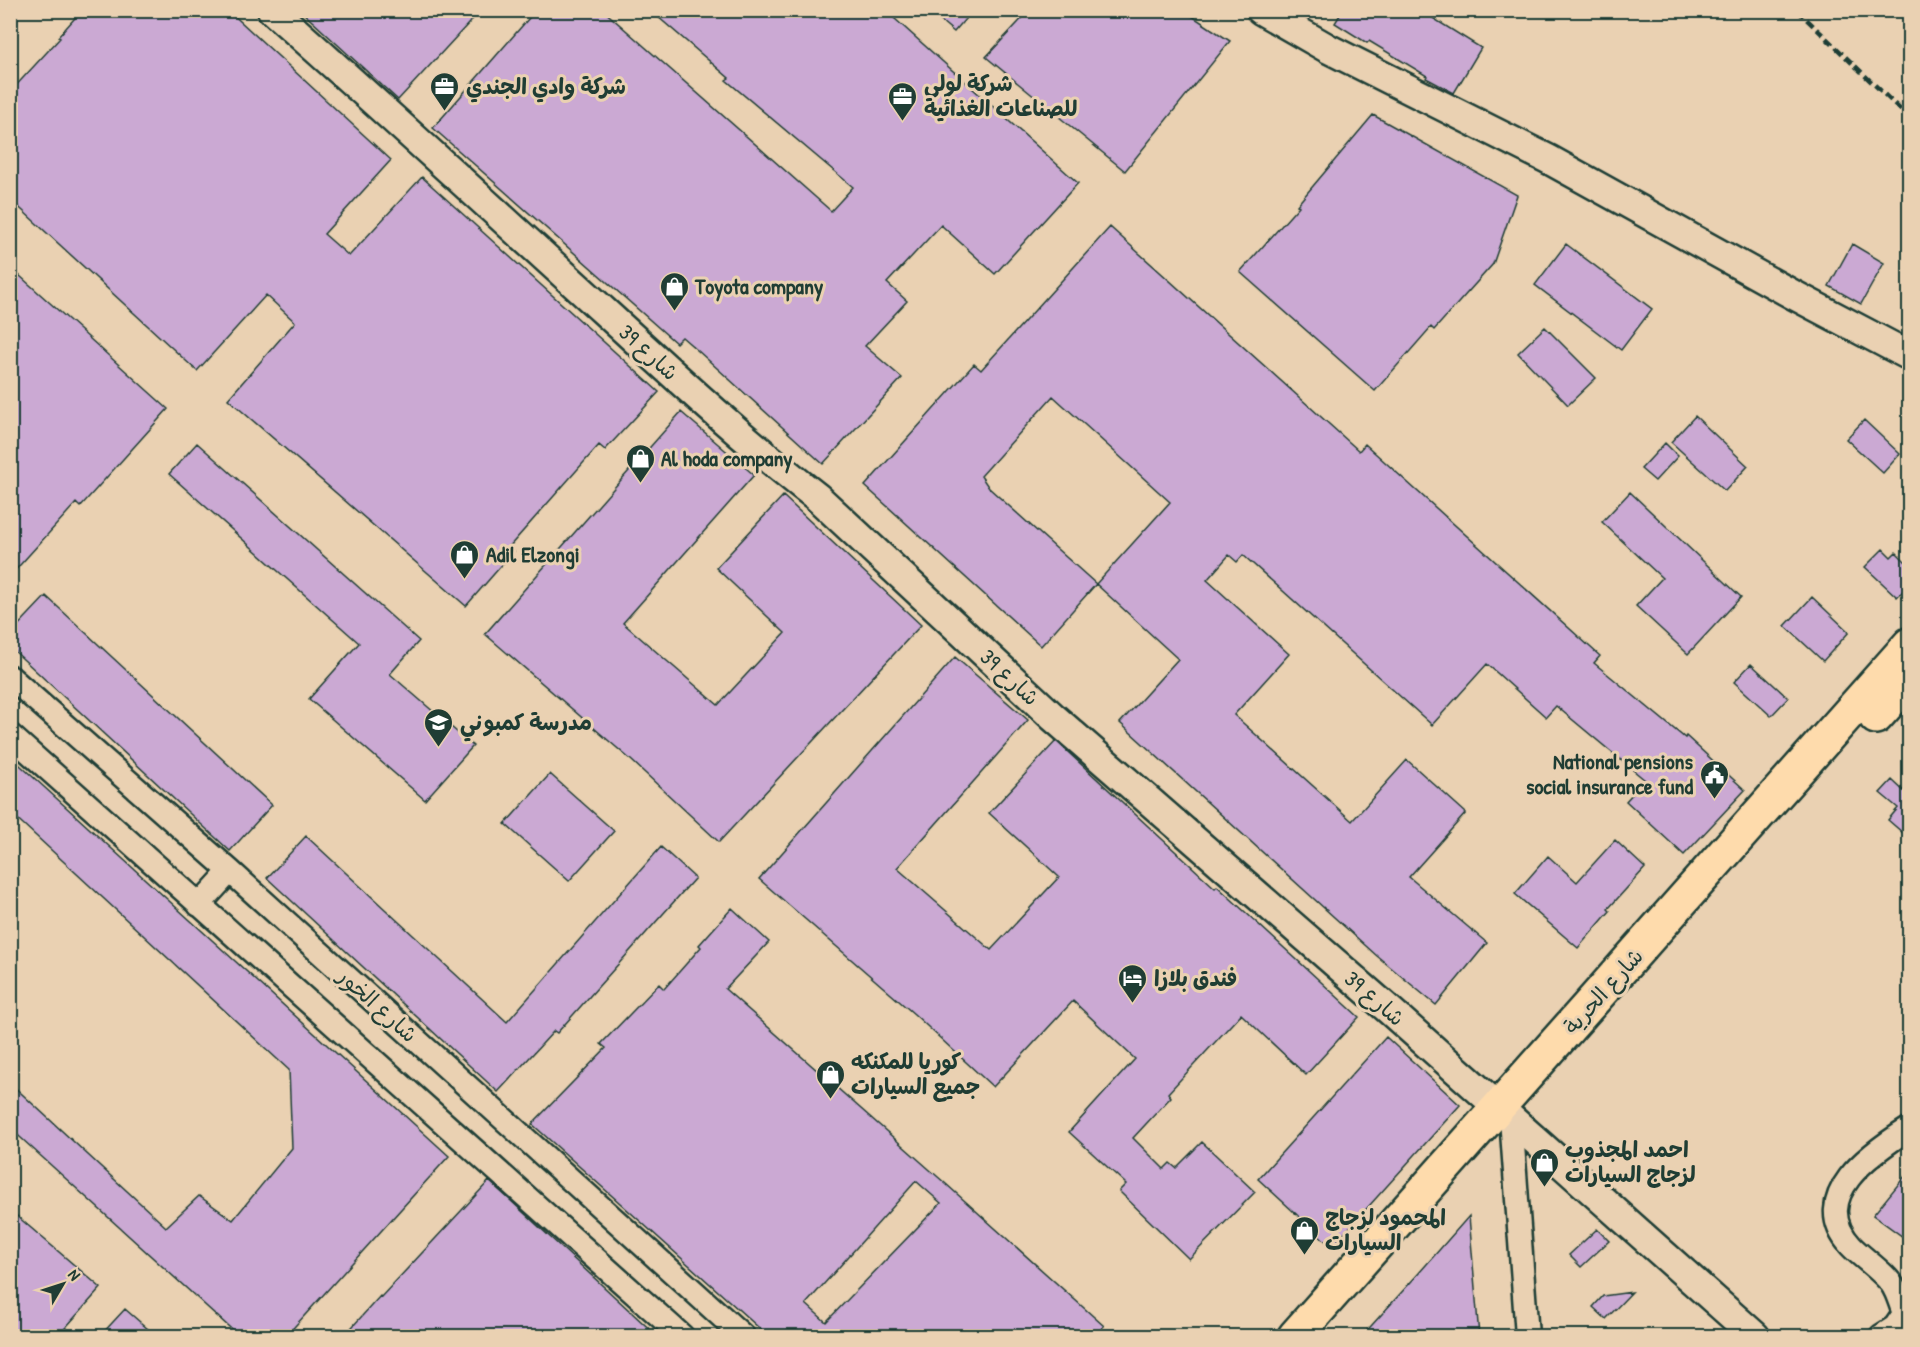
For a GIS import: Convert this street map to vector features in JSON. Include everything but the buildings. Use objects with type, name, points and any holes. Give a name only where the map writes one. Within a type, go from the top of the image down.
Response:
[{"type":"main road","name":"شارع الحرية","points":[[1320,1336],[1374,1277],[1505,1113],[1910,644]]},
{"type":"main road","name":"شارع الحرية","points":[[1295,1336],[1505,1113],[1703,911],[1910,679]]},
{"type":"street","name":"شارع 39","points":[[272,10],[393,117],[691,390],[777,466],[817,497],[1053,717],[1505,1113],[1755,1336]]},
{"type":"street","points":[[1261,10],[1329,49],[1548,159],[1910,356]]},
{"type":"street","name":"شارع الخور","points":[[10,677],[230,871],[743,1336]]},
{"type":"street","name":"شارع الخور","points":[[10,735],[682,1336]]},
{"type":"street","points":[[199,905],[230,871]]},
{"type":"street","points":[[1505,1113],[1527,1336]]},
{"type":"street","points":[[1881,1336],[1895,1327],[1904,1314],[1902,1293],[1849,1244],[1837,1224],[1836,1205],[1840,1190],[1866,1159],[1910,1128]]},
{"type":"railway","points":[[1797,10],[1910,119]]},
{"type":"place","name":"شركة وادي الجندي","points":[[445,112]]},
{"type":"place","name":"شركة لولي للصناعات الغذائية","points":[[903,122]]},
{"type":"place","name":"Toyota company","points":[[674,312]]},
{"type":"place","name":"Al hoda company","points":[[640,484]]},
{"type":"place","name":"Adil Elzongi","points":[[465,580]]},
{"type":"place","name":"مدرسة كمبوني","points":[[439,748]]},
{"type":"place","name":"National pensions social insurance fund","points":[[1714,800]]},
{"type":"place","name":"فندق بلازا","points":[[1133,1004]]},
{"type":"place","name":"كوريا للمكنكه جميع السيارات","points":[[830,1100]]},
{"type":"place","name":"احمد المجذوب لزجاج السيارات","points":[[1544,1188]]},
{"type":"place","name":"المحمود لزجاج السيارات","points":[[1304,1256]]}]
